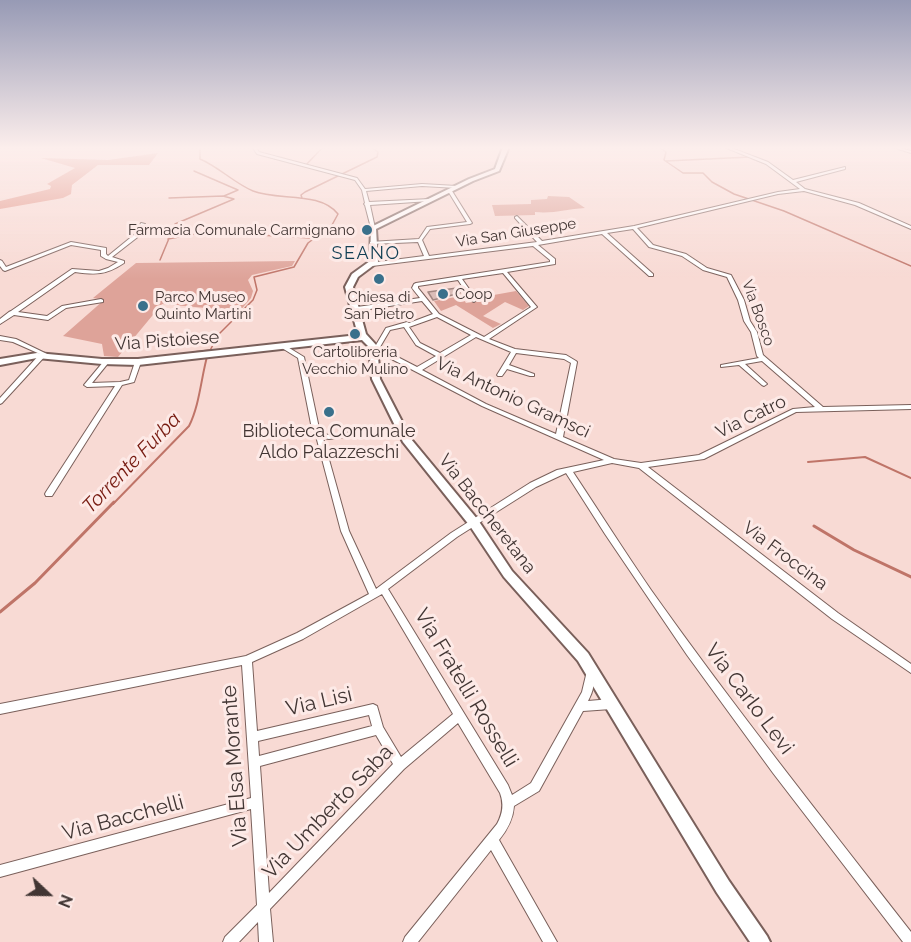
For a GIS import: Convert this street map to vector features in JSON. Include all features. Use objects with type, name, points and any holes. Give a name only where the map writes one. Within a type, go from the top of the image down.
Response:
[{"type":"street","points":[[364,191],[373,228],[374,265],[355,276],[350,284],[364,337],[374,348],[378,346],[388,329],[437,315]]},
{"type":"street","points":[[372,243],[420,240],[429,228],[470,223],[450,191],[373,228]]},
{"type":"street","name":"Via San Giuseppe","points":[[374,265],[541,243],[634,227],[778,193],[796,191]]},
{"type":"street","points":[[808,191],[856,204],[911,228]]},
{"type":"street","points":[[366,204],[430,200]]},
{"type":"street","points":[[517,217],[541,243]]},
{"type":"street","points":[[108,258],[137,235],[143,224]]},
{"type":"street","name":"Via Bosco","points":[[634,227],[651,246],[684,255],[702,268],[731,277],[763,359],[820,408]]},
{"type":"street","points":[[603,232],[651,275]]},
{"type":"street","points":[[420,240],[427,258]]},
{"type":"street","points":[[0,262],[5,269],[71,243],[104,249],[103,255],[122,262],[101,274],[74,270],[0,322]]},
{"type":"street","points":[[534,244],[553,260],[553,263],[416,285],[414,288],[437,315],[475,335],[514,351],[566,357],[574,362],[559,438]]},
{"type":"street","points":[[484,339],[534,307],[504,271]]},
{"type":"street","points":[[459,278],[474,300]]},
{"type":"street","points":[[357,309],[423,299]]},
{"type":"street","points":[[11,313],[48,318],[64,307],[101,301]]},
{"type":"street","points":[[407,325],[418,344],[439,355]]},
{"type":"street","points":[[417,370],[475,335]]},
{"type":"street","name":"Via Pistoiese","points":[[0,362],[31,354],[44,354],[105,362],[138,362],[279,348],[298,350],[364,337]]},
{"type":"street","points":[[0,338],[26,345],[44,354],[0,402]]},
{"type":"street","points":[[26,345],[31,348],[31,354]]},
{"type":"street","points":[[279,348],[294,356],[301,365]]},
{"type":"street","name":"Via Antonio Gramsci","points":[[374,348],[484,405],[612,461],[641,466]]},
{"type":"street","name":"Via Baccheretana","points":[[374,348],[376,379],[400,428],[413,448],[474,523],[508,574],[570,643],[590,670],[723,887],[761,942]]},
{"type":"street","name":"Via Fratelli Rosselli","points":[[298,350],[311,414],[322,436],[345,531],[379,592],[504,789],[509,806]]},
{"type":"street","points":[[500,375],[514,351]]},
{"type":"street","points":[[723,366],[763,359]]},
{"type":"street","points":[[105,362],[87,385],[120,384],[132,381],[138,362]]},
{"type":"street","points":[[740,363],[764,384]]},
{"type":"street","points":[[505,366],[532,375]]},
{"type":"street","points":[[49,494],[120,384]]},
{"type":"street","points":[[0,393],[13,387]]},
{"type":"street","name":"Via Catro","points":[[641,466],[701,457],[795,410],[820,408],[868,410],[911,407]]},
{"type":"street","points":[[322,436],[400,428]]},
{"type":"street","points":[[0,709],[247,660],[300,636],[379,592],[474,523],[533,485],[567,470],[612,461]]},
{"type":"street","name":"Via Froccina","points":[[641,466],[911,669]]},
{"type":"street","name":"Via Carlo Levi","points":[[567,470],[648,595],[695,662],[911,942]]},
{"type":"street","name":"Via Elsa Morante","points":[[247,660],[254,737],[256,802],[266,942]]},
{"type":"street","points":[[410,942],[492,840],[504,823],[509,806],[536,787],[581,706],[591,683],[590,670]]},
{"type":"street","points":[[581,706],[611,704]]},
{"type":"street","name":"Via Lisi","points":[[254,737],[373,709],[378,729],[400,765]]},
{"type":"street","name":"Via Umberto Saba","points":[[230,942],[400,765],[458,716]]},
{"type":"street","points":[[255,762],[378,729]]},
{"type":"street","name":"Via Bacchelli","points":[[0,871],[256,802]]},
{"type":"street","points":[[492,840],[550,942]]},
{"type":"shaded area","points":[[42,191],[71,191],[71,194],[63,198],[0,209],[0,201]]},
{"type":"shaded area","points":[[548,196],[569,197],[585,208],[535,212],[535,215],[495,216],[492,205],[531,204],[531,200],[547,199]]},
{"type":"shaded area","name":"Parco Museo Quinto Martini","points":[[295,261],[292,266],[252,275],[248,280],[253,291],[251,298],[233,319],[211,318],[217,309],[162,304],[118,357],[104,356],[102,344],[63,336],[104,300],[93,298],[136,263]]},
{"type":"shaded area","points":[[516,291],[529,306],[523,310],[505,302],[483,316],[501,324],[493,328],[456,305],[441,311],[434,301],[461,296],[466,303],[480,301],[477,298]]},
{"type":"building","name":"Coop","points":[[457,288],[460,293],[433,300],[428,292]]},
{"type":"waterway","points":[[224,196],[236,191]]},
{"type":"waterway","name":"Torrente Furba","points":[[208,354],[219,334],[253,300],[257,290],[254,277],[294,267],[308,243],[332,225],[338,214],[321,202],[310,199],[253,191]]},
{"type":"waterway","name":"Torrente Furba","points":[[302,198],[301,195],[307,191]]},
{"type":"waterway","points":[[728,191],[784,211],[911,266]]},
{"type":"waterway","points":[[169,198],[223,196],[234,199],[175,224],[169,239]]},
{"type":"waterway","points":[[169,239],[206,232],[311,238]]},
{"type":"waterway","points":[[160,260],[169,239]]},
{"type":"waterway","points":[[193,352],[210,350]]},
{"type":"waterway","name":"Torrente Furba","points":[[113,504],[189,426],[198,400],[208,353]]},
{"type":"waterway","points":[[808,462],[865,457],[911,478]]},
{"type":"waterway","name":"Torrente Furba","points":[[0,612],[35,583],[114,502]]},
{"type":"waterway","points":[[814,526],[854,550],[911,577]]},
{"type":"place","name":"Farmacia Comunale Carmignano","points":[[367,230]]},
{"type":"place","name":"Chiesa di San Pietro","points":[[379,279]]},
{"type":"place","name":"Coop","points":[[443,294]]},
{"type":"place","name":"Parco Museo Quinto Martini","points":[[143,306]]},
{"type":"place","name":"Cartolibreria Vecchio Mulino","points":[[355,334]]},
{"type":"place","name":"Biblioteca Comunale Aldo Palazzeschi","points":[[329,412]]},
{"type":"district","name":"SEANO","points":[[366,254]]}]
